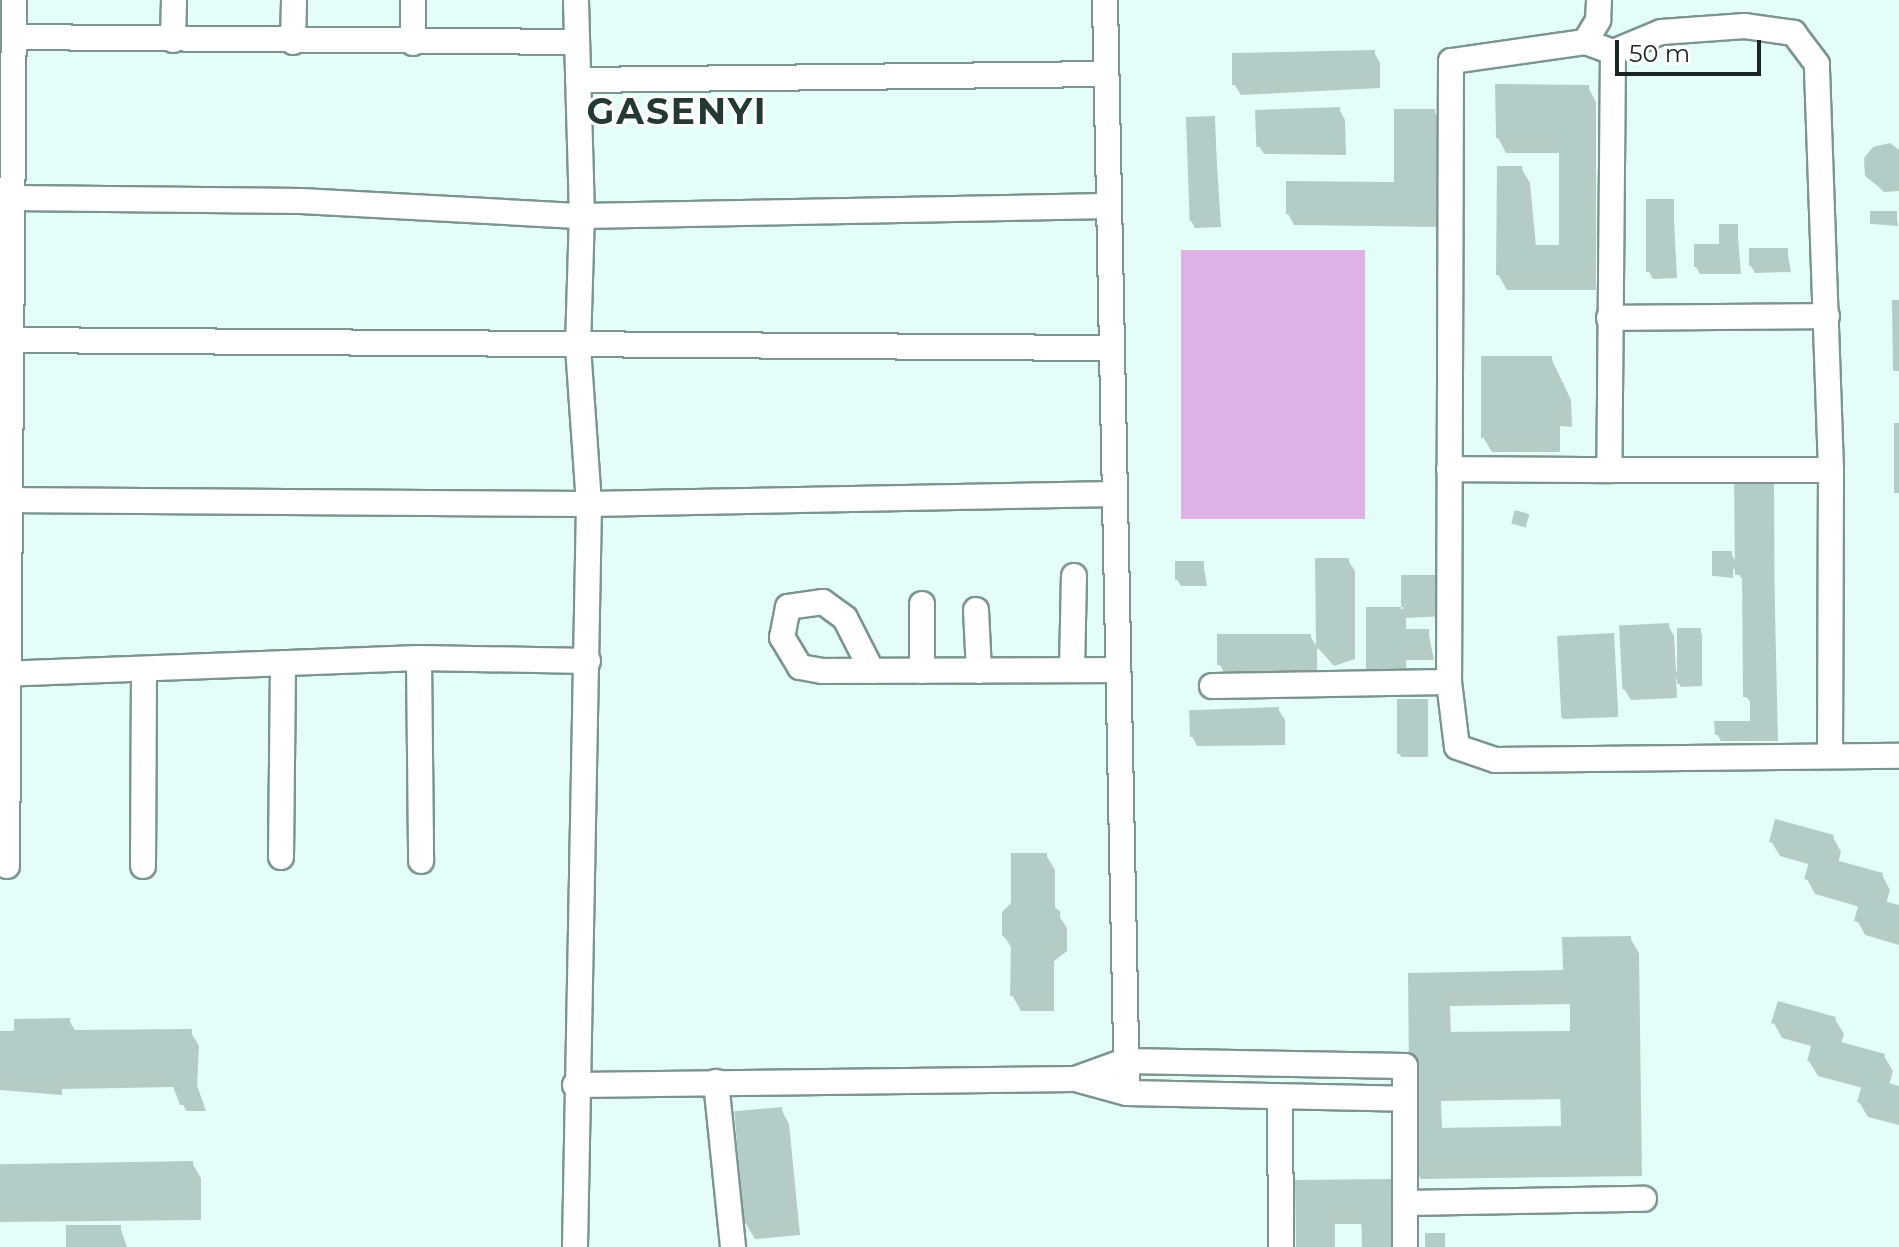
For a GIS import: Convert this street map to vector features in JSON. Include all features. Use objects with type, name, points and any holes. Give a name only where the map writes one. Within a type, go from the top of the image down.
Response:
[{"type":"street","points":[[7,866],[4,500],[7,80],[14,37],[14,0]]},
{"type":"street","points":[[173,40],[174,0]]},
{"type":"street","points":[[293,42],[294,0]]},
{"type":"street","points":[[413,0],[413,43]]},
{"type":"street","points":[[575,1247],[575,1085],[588,661],[589,504],[578,347],[582,216],[576,0]]},
{"type":"street","points":[[1105,0],[1103,74],[1112,348],[1127,1093]]},
{"type":"street","points":[[1585,42],[1598,10]]},
{"type":"street","points":[[1830,756],[1831,470],[1817,64],[1794,33],[1745,26],[1661,32],[1613,52],[1585,42],[1451,61],[1449,682],[1457,747],[1495,760],[1899,756]]},
{"type":"street","points":[[14,37],[293,42],[577,42]]},
{"type":"street","points":[[1609,470],[1613,52]]},
{"type":"street","points":[[578,80],[1103,74]]},
{"type":"street","points":[[8,210],[301,201],[582,216],[1107,206]]},
{"type":"street","points":[[1609,318],[1827,316]]},
{"type":"street","points":[[6,351],[578,347],[1112,348]]},
{"type":"street","points":[[1449,469],[1831,470]]},
{"type":"street","points":[[4,500],[589,504],[1115,494]]},
{"type":"street","points":[[1072,670],[1074,576]]},
{"type":"street","points":[[922,604],[922,671]]},
{"type":"street","points":[[976,610],[979,671]]},
{"type":"street","points":[[5,674],[419,658],[588,661]]},
{"type":"street","points":[[419,658],[421,861]]},
{"type":"street","points":[[281,857],[283,663]]},
{"type":"street","points":[[143,866],[144,670]]},
{"type":"street","points":[[872,671],[1118,670]]},
{"type":"street","points":[[1212,686],[1449,682]]},
{"type":"street","points":[[1075,1079],[1125,1061],[1405,1066],[1405,1247]]},
{"type":"street","points":[[575,1085],[1075,1079],[1127,1093],[1280,1100],[1405,1099]]},
{"type":"street","points":[[716,1082],[733,1247]]},
{"type":"street","points":[[1280,1100],[1281,1247]]},
{"type":"street","points":[[1405,1203],[1644,1199]]},
{"type":"shaded area","points":[[1181,250],[1365,250],[1365,519],[1181,519]]},
{"type":"building","points":[[1375,50],[1375,77],[1232,85],[1232,53]]},
{"type":"building","points":[[1495,84],[1589,85],[1589,275],[1496,275],[1497,166],[1522,166],[1530,245],[1559,245],[1559,138],[1496,138]]},
{"type":"building","points":[[1340,107],[1341,144],[1256,147],[1255,110]]},
{"type":"building","points":[[1394,109],[1435,109],[1437,216],[1286,214],[1286,181],[1394,182]]},
{"type":"building","points":[[1215,116],[1219,220],[1190,221],[1186,117]]},
{"type":"building","points":[[1890,143],[1899,150],[1899,184],[1878,186],[1865,176],[1864,158],[1873,147]]},
{"type":"building","points":[[1646,199],[1674,199],[1674,272],[1646,272]]},
{"type":"building","points":[[1870,211],[1897,211],[1897,224],[1870,224]]},
{"type":"building","points":[[1719,224],[1738,224],[1738,267],[1694,267],[1694,244],[1719,244]]},
{"type":"building","points":[[1749,248],[1788,248],[1788,266],[1749,266]]},
{"type":"building","points":[[1892,300],[1899,300],[1899,371],[1893,371]]},
{"type":"building","points":[[1481,356],[1552,356],[1553,384],[1564,383],[1564,412],[1553,412],[1553,437],[1481,438]]},
{"type":"building","points":[[1894,423],[1899,423],[1899,493],[1894,493]]},
{"type":"building","points":[[1734,480],[1774,480],[1775,734],[1715,735],[1714,721],[1750,721],[1750,697],[1743,697],[1742,575],[1735,575]]},
{"type":"building","points":[[1515,510],[1529,514],[1526,528],[1511,523]]},
{"type":"building","points":[[1712,551],[1732,551],[1732,576],[1712,576]]},
{"type":"building","points":[[1315,558],[1349,558],[1350,648],[1337,648],[1337,656],[1316,648]]},
{"type":"building","points":[[1175,561],[1204,561],[1204,580],[1175,580]]},
{"type":"building","points":[[1401,575],[1440,575],[1440,607],[1401,607]]},
{"type":"building","points":[[1366,607],[1401,607],[1401,629],[1429,629],[1429,649],[1401,650],[1401,674],[1366,675]]},
{"type":"building","points":[[1669,623],[1672,687],[1622,690],[1619,626]]},
{"type":"building","points":[[1677,628],[1701,628],[1701,684],[1677,684]]},
{"type":"building","points":[[1614,633],[1618,715],[1561,718],[1557,636]]},
{"type":"building","points":[[1217,634],[1311,634],[1311,665],[1217,665]]},
{"type":"building","points":[[1397,699],[1428,699],[1428,754],[1397,754]]},
{"type":"building","points":[[1279,707],[1280,734],[1190,737],[1189,710]]},
{"type":"building","points":[[1775,819],[1834,835],[1828,858],[1883,873],[1876,899],[1899,905],[1899,933],[1854,921],[1860,899],[1853,893],[1804,879],[1810,859],[1801,856],[1803,851],[1769,842]]},
{"type":"building","points":[[1011,853],[1047,853],[1047,902],[1060,911],[1060,935],[1047,945],[1046,996],[1010,996],[1011,944],[1002,935],[1002,912],[1011,903]]},
{"type":"building","points":[[1631,936],[1634,1162],[1410,1164],[1408,973],[1563,970],[1562,937]],"holes":[[[1570,989],[1570,1031],[1443,1032],[1443,991]],[[1560,1085],[1561,1126],[1434,1128],[1434,1086]]]},
{"type":"building","points":[[1778,1001],[1836,1017],[1830,1039],[1885,1054],[1878,1080],[1899,1086],[1899,1113],[1857,1102],[1863,1081],[1855,1079],[1856,1074],[1807,1061],[1813,1040],[1804,1038],[1805,1032],[1771,1023]]},
{"type":"building","points":[[70,1018],[70,1030],[192,1029],[192,1072],[204,1105],[180,1105],[168,1073],[54,1074],[55,1080],[11,1081],[11,1075],[0,1075],[0,1031],[14,1031],[14,1019]]},
{"type":"building","points":[[782,1107],[792,1220],[744,1224],[734,1111]]},
{"type":"building","points":[[193,1161],[194,1206],[1,1209],[0,1164]]},
{"type":"building","points":[[1392,1179],[1393,1247],[1362,1247],[1361,1209],[1328,1210],[1328,1247],[1296,1247],[1295,1180]]},
{"type":"building","points":[[66,1225],[121,1225],[121,1247],[66,1247]]},
{"type":"building","points":[[1425,1233],[1445,1233],[1445,1247],[1425,1247]]},
{"type":"district","name":"GASENYI","points":[[677,112]]}]
